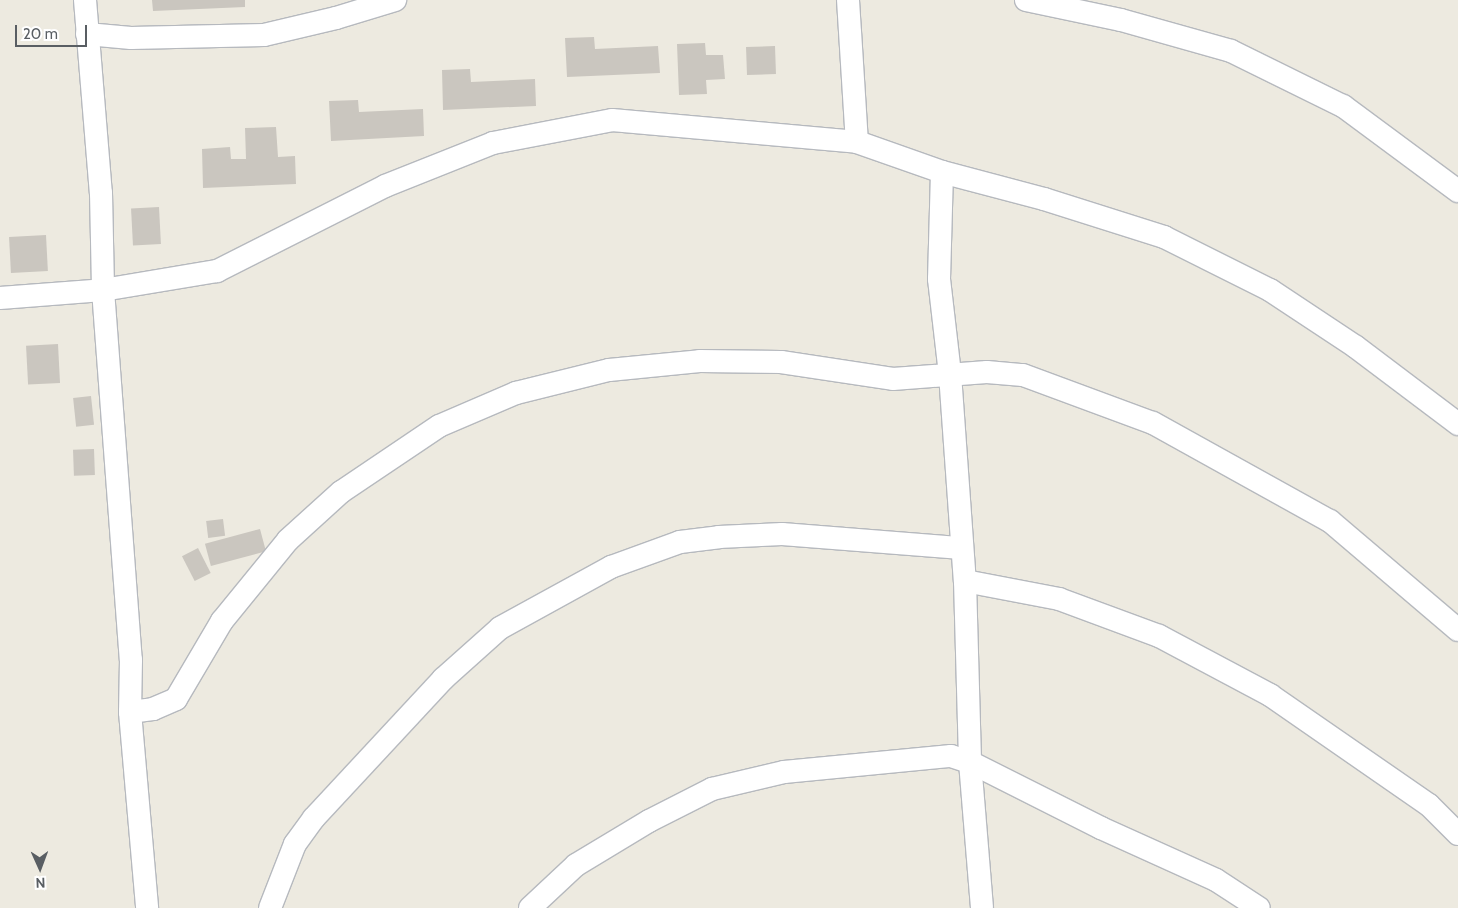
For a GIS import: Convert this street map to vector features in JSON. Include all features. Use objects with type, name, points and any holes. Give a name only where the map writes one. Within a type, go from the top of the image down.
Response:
[{"type":"street","points":[[85,0],[101,193],[103,290],[131,660],[130,712],[147,908]]},
{"type":"street","points":[[87,34],[131,38],[264,35],[336,18],[395,0]]},
{"type":"street","points":[[848,0],[858,142]]},
{"type":"street","points":[[1026,0],[1121,20],[1231,51],[1343,106],[1458,191]]},
{"type":"street","points":[[0,298],[103,290],[217,271],[385,186],[493,143],[612,120],[858,142],[942,172],[1044,199],[1164,237],[1270,290],[1356,347],[1458,424]]},
{"type":"street","points":[[942,172],[939,280],[950,374],[961,548],[965,581],[970,762],[982,908]]},
{"type":"street","points":[[130,712],[153,709],[176,699],[222,621],[288,540],[341,492],[438,426],[516,393],[609,370],[700,361],[781,362],[893,379],[987,372],[1023,375],[1153,423],[1330,521],[1458,630]]},
{"type":"street","points":[[270,908],[295,844],[314,818],[443,679],[500,628],[611,567],[672,545],[720,536],[782,534],[961,548]]},
{"type":"street","points":[[965,581],[1059,599],[1159,636],[1270,695],[1429,805],[1458,834]]},
{"type":"street","points":[[530,908],[576,865],[649,821],[712,790],[784,772],[901,759],[951,756],[970,762],[1100,828],[1216,880],[1259,908]]},
{"type":"building","points":[[152,0],[245,0],[245,7],[153,11]]},
{"type":"building","points":[[594,37],[595,49],[658,46],[660,73],[567,77],[565,38]]},
{"type":"building","points":[[705,43],[706,55],[723,55],[725,79],[706,80],[707,94],[679,95],[677,44]]},
{"type":"building","points":[[775,46],[776,74],[747,75],[746,47]]},
{"type":"building","points":[[470,69],[471,82],[535,79],[536,106],[443,110],[442,70]]},
{"type":"building","points":[[358,100],[359,112],[423,109],[424,136],[331,141],[329,101]]},
{"type":"building","points":[[276,127],[278,157],[295,156],[296,184],[203,188],[202,149],[230,147],[231,159],[246,159],[245,128]]},
{"type":"building","points":[[159,207],[161,244],[133,245],[131,208]]},
{"type":"building","points":[[46,235],[48,271],[11,273],[9,237]]},
{"type":"building","points":[[58,344],[60,383],[28,385],[26,346]]},
{"type":"building","points":[[91,396],[94,425],[76,427],[73,398]]},
{"type":"building","points":[[94,449],[95,475],[74,476],[73,450]]},
{"type":"building","points":[[223,519],[225,536],[208,538],[206,521]]},
{"type":"building","points":[[260,529],[266,551],[211,566],[205,544]]},
{"type":"building","points":[[198,548],[211,573],[195,581],[182,556]]}]
